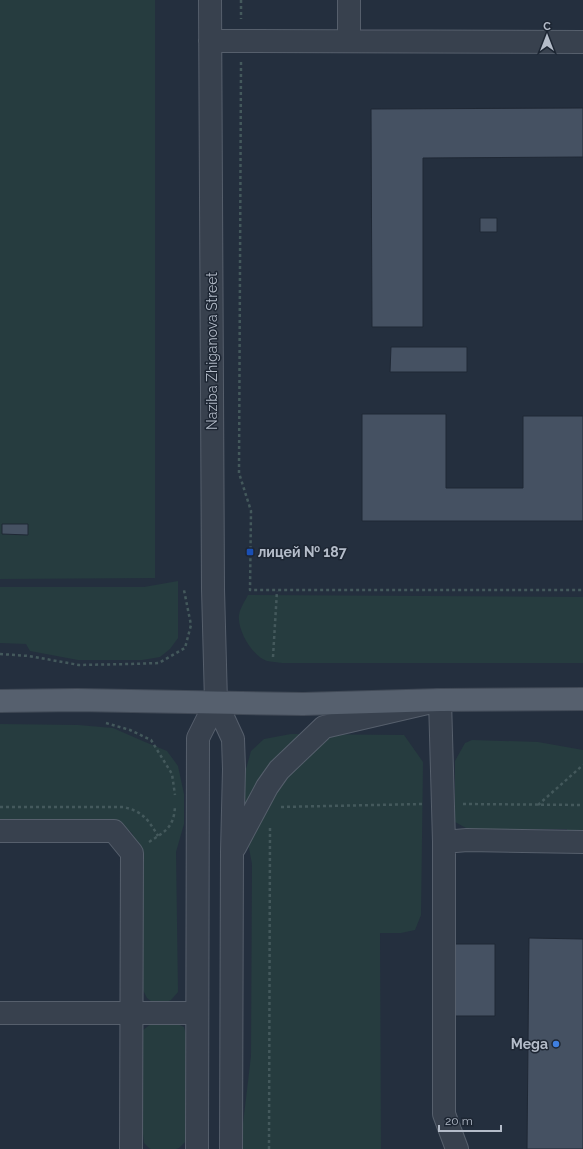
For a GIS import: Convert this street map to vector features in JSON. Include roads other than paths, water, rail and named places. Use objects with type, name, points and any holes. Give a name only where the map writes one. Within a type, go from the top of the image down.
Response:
[{"type":"main road","points":[[0,701],[77,700],[303,704],[440,700],[583,699]]},
{"type":"street","name":"Naziba Zhiganova Street","points":[[210,0],[213,589],[216,702]]},
{"type":"street","points":[[349,0],[349,41]]},
{"type":"street","points":[[210,41],[583,42]]},
{"type":"street","points":[[232,852],[267,787],[279,770],[324,727],[440,700],[444,842],[444,1114],[458,1149]]},
{"type":"street","points":[[216,702],[233,739],[231,1149]]},
{"type":"street","points":[[197,1149],[198,738],[216,702]]},
{"type":"street","points":[[0,831],[114,831],[132,853],[131,1149]]},
{"type":"street","points":[[444,842],[466,840],[583,842]]},
{"type":"street","points":[[0,1012],[197,1012]]},
{"type":"place","name":"лицей № 187","points":[[250,552]]},
{"type":"place","name":"Mega","points":[[556,1044]]}]
